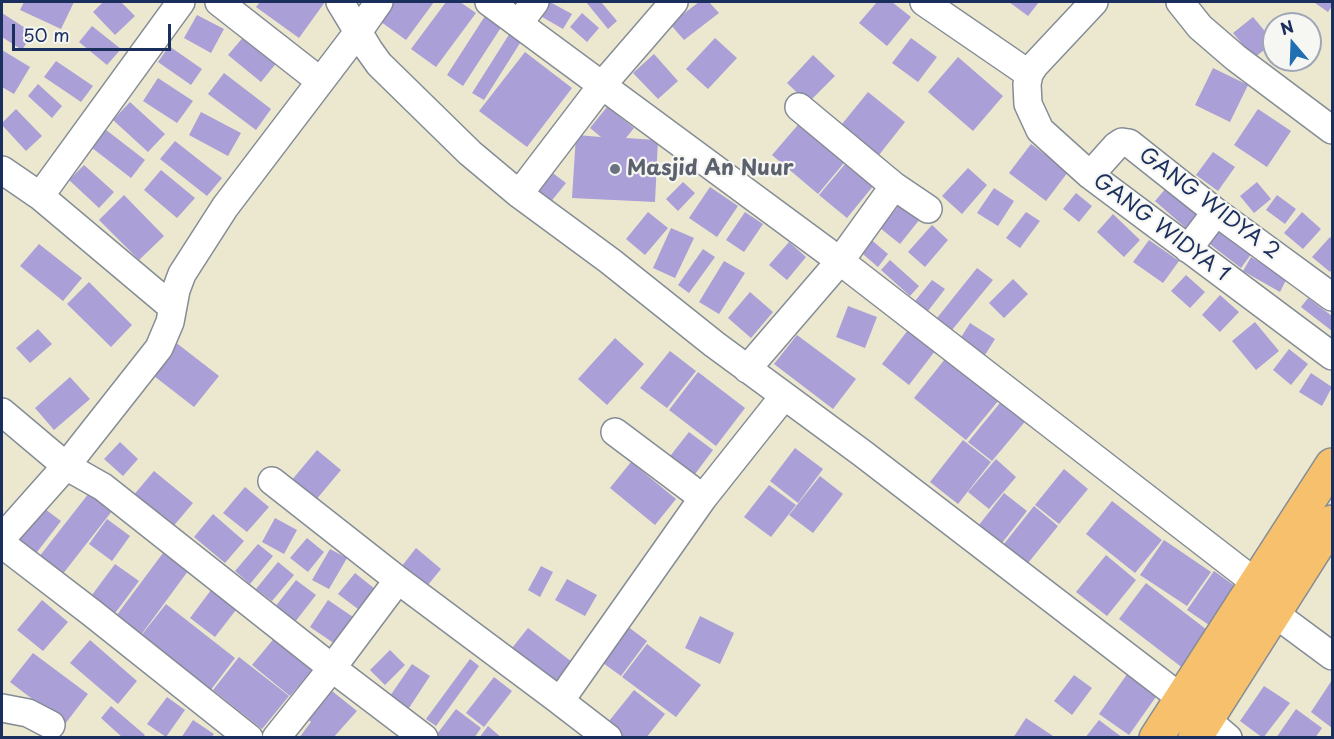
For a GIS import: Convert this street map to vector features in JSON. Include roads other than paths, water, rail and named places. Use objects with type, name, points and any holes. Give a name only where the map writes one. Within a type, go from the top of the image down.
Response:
[{"type":"main road","points":[[1156,738],[1332,465]]},
{"type":"main road","points":[[1210,731],[1274,613],[1332,522]]},
{"type":"street","points":[[40,196],[181,2]]},
{"type":"street","points":[[219,2],[320,81]]},
{"type":"street","points":[[340,2],[380,64],[470,153],[519,194],[747,369],[862,453],[1181,698],[1210,731]]},
{"type":"street","points":[[2,538],[66,466],[159,348],[170,322],[182,274],[225,207],[379,2]]},
{"type":"street","points":[[489,2],[840,261],[1256,583]]},
{"type":"street","points":[[519,23],[535,2]]},
{"type":"street","points":[[519,194],[603,84],[674,2]]},
{"type":"street","points":[[924,2],[1029,74],[1094,2]]},
{"type":"street","points":[[1180,2],[1200,27],[1236,58],[1332,130]]},
{"type":"street","name":"GANG WIDYA 1","points":[[1029,74],[1026,96],[1030,113],[1040,130],[1090,175],[1332,356]]},
{"type":"street","points":[[799,107],[894,186],[928,209]]},
{"type":"street","name":"GANG WIDYA 2","points":[[1090,175],[1116,146],[1126,142],[1216,212],[1332,297]]},
{"type":"street","points":[[2,170],[40,196],[172,307]]},
{"type":"street","points":[[747,369],[840,261],[894,186]]},
{"type":"street","points":[[1188,249],[1216,212]]},
{"type":"street","points":[[560,701],[703,498],[784,396]]},
{"type":"street","points":[[2,412],[66,466],[103,487],[423,738]]},
{"type":"street","points":[[615,432],[703,498]]},
{"type":"street","points":[[272,481],[398,580],[608,738]]},
{"type":"street","points":[[2,544],[249,738]]},
{"type":"street","points":[[276,738],[398,580]]},
{"type":"street","points":[[1274,613],[1332,656]]},
{"type":"street","points":[[2,708],[28,713],[51,725]]},
{"type":"place","name":"Masjid An Nuur","points":[[615,169]]}]
